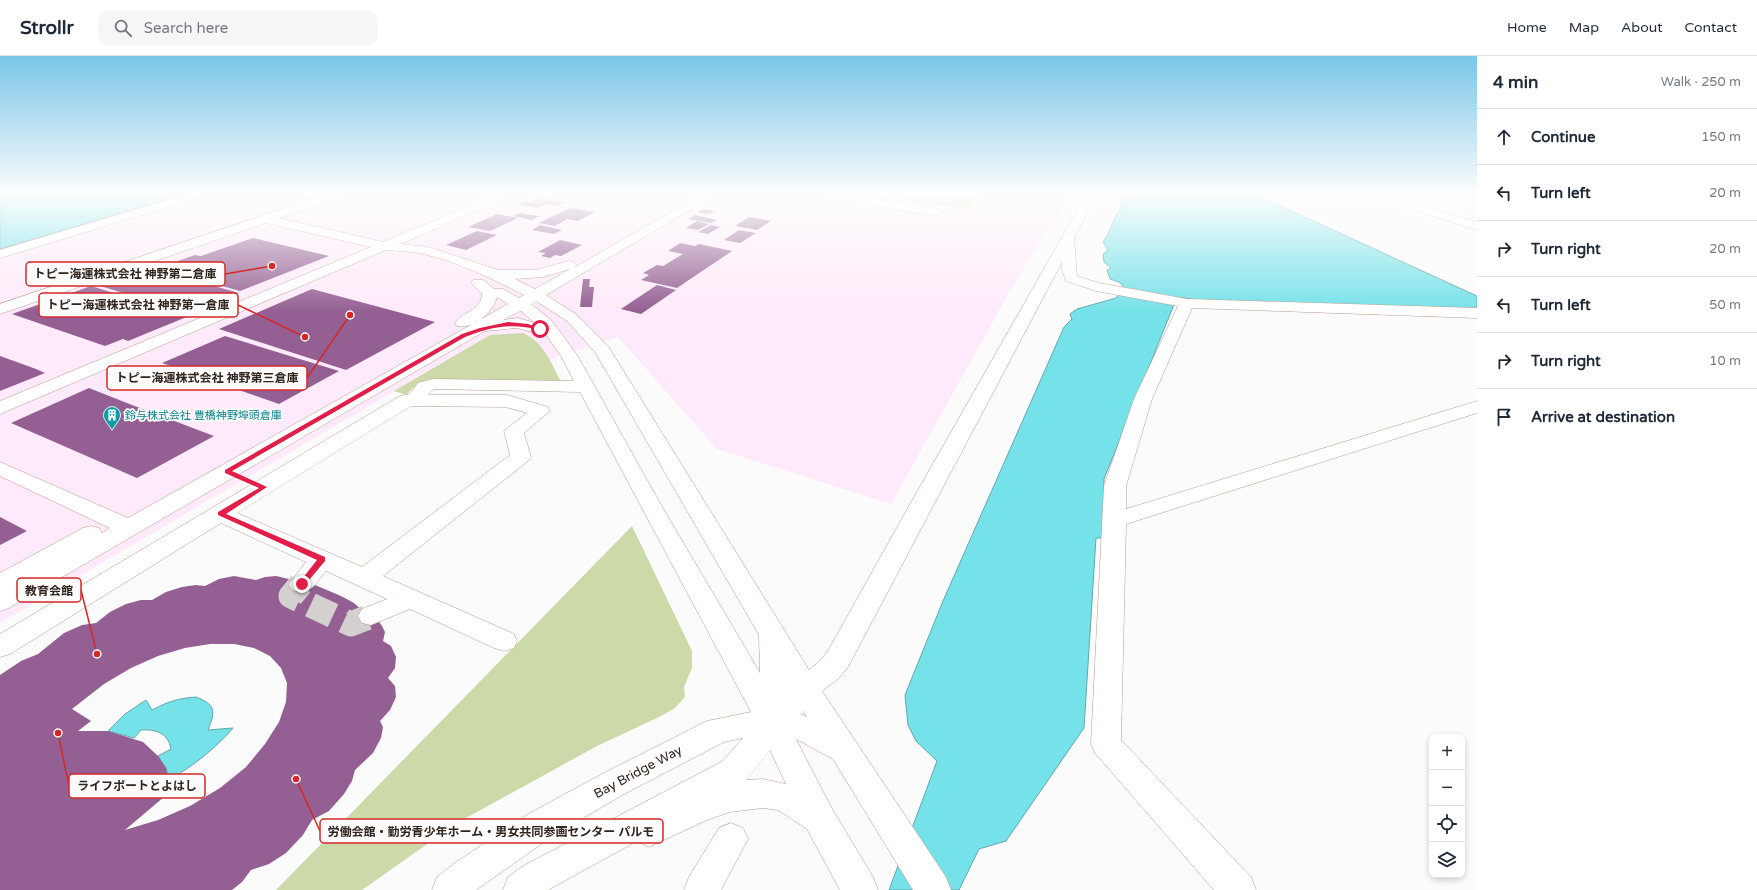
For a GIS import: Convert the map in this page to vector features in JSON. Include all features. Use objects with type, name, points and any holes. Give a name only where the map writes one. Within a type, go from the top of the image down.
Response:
[{"type":"street","points":[[0,254],[67,234]]},
{"type":"street","points":[[0,309],[222,234]]},
{"type":"street","points":[[331,234],[384,246],[424,250],[447,256],[490,272],[528,276],[580,265]]},
{"type":"street","points":[[0,408],[413,234]]},
{"type":"street","points":[[631,234],[580,265],[557,291],[558,300],[572,318],[602,350],[806,689],[933,890]]},
{"type":"street","points":[[0,602],[121,524],[638,234]]},
{"type":"street","points":[[528,884],[734,771],[773,724],[806,689],[829,670],[838,659],[1070,234]]},
{"type":"street","points":[[1068,237],[1068,270],[1071,278],[1083,284],[1118,291],[1183,301],[1477,313]]},
{"type":"street","points":[[384,246],[406,258],[523,297],[572,318]]},
{"type":"street","points":[[490,272],[523,297],[555,334],[587,387],[653,510],[773,724],[819,818],[860,890]]},
{"type":"street","points":[[0,584],[227,472],[457,334],[488,304],[489,292],[478,283]]},
{"type":"street","points":[[1183,301],[1143,399],[1115,486],[1106,744],[1238,890]]},
{"type":"street","points":[[457,334],[508,324],[528,325],[555,334]]},
{"type":"street","points":[[415,400],[424,387],[432,384],[587,387]]},
{"type":"street","points":[[0,647],[408,400],[507,401],[541,411],[514,431],[521,457],[364,578]]},
{"type":"street","points":[[1115,520],[1477,407]]},
{"type":"street","points":[[0,468],[121,524]]},
{"type":"street","points":[[227,472],[264,487]]},
{"type":"street","points":[[220,514],[504,641]]},
{"type":"street","points":[[302,584],[322,559]]},
{"type":"street","points":[[371,616],[410,599]]},
{"type":"street","points":[[770,630],[776,706],[773,724]]},
{"type":"street","name":"Bay Bridge Way","points":[[450,890],[467,875],[542,824],[616,783],[718,730],[757,723],[800,727],[844,750]]},
{"type":"street","points":[[528,884],[733,796],[757,792],[780,796],[819,818]]},
{"type":"street","points":[[702,890],[731,839]]},
{"type":"shaded area","points":[[51,234],[1046,234],[1014,284],[891,504],[717,449],[618,337],[549,360],[535,340],[490,335],[0,623],[0,249]]},
{"type":"green space","points":[[523,333],[541,347],[561,382],[430,380],[419,382],[406,395],[394,391],[490,335]]},
{"type":"green space","points":[[632,526],[692,651],[692,668],[684,687],[685,697],[675,708],[597,746],[457,823],[362,890],[276,890]]},
{"type":"water","points":[[0,234],[51,234],[0,249]]},
{"type":"water","points":[[1107,234],[1342,234],[1477,296],[1477,310],[1204,301],[1177,297],[1104,479],[1103,538],[1096,538],[1084,728],[1006,841],[979,849],[959,890],[889,890],[937,761],[916,741],[908,725],[905,695],[943,601],[1064,327],[1072,319],[1070,314],[1077,309],[1116,298],[1124,287],[1119,282],[1110,279],[1107,270],[1111,268],[1104,262],[1103,254],[1108,250],[1103,242]]},
{"type":"water","points":[[196,697],[211,706],[213,714],[208,730],[233,728],[203,757],[169,780],[166,768],[158,756],[171,749],[167,739],[164,736],[152,730],[141,730],[134,738],[108,731],[125,714],[146,700],[152,710],[173,701]]},
{"type":"building","points":[[471,234],[497,235],[466,250],[446,245]]},
{"type":"building","points":[[733,234],[755,234],[740,243],[724,240]]},
{"type":"building","points":[[253,238],[329,256],[240,291],[158,268],[195,255],[201,256]]},
{"type":"building","points":[[560,240],[582,245],[561,256],[555,255],[550,258],[541,256],[546,253],[538,252]]},
{"type":"building","points":[[680,243],[695,246],[699,244],[732,251],[677,288],[641,280],[649,275],[643,273],[657,265],[663,266],[683,254],[668,251]]},
{"type":"building","points":[[147,267],[239,293],[189,313],[97,285]]},
{"type":"building","points":[[583,279],[590,279],[589,287],[594,287],[592,307],[580,307]]},
{"type":"building","points":[[657,285],[676,290],[641,314],[621,309]]},
{"type":"building","points":[[91,286],[189,316],[128,341],[123,339],[105,346],[12,314]]},
{"type":"building","points":[[312,289],[435,322],[346,370],[219,329]]},
{"type":"building","name":"鈴与株式会社 豊橋神野埠頭倉庫","points":[[225,336],[339,371],[279,404],[162,363]]},
{"type":"building","points":[[0,356],[36,369],[45,373],[0,391]]},
{"type":"building","name":"鈴与株式会社 豊橋神野埠頭倉庫","points":[[89,388],[214,436],[137,478],[11,423]]},
{"type":"building","points":[[0,517],[27,531],[0,545]]},
{"type":"building","points":[[234,576],[256,580],[276,576],[297,581],[300,584],[315,585],[354,603],[366,614],[377,619],[385,632],[383,641],[391,646],[396,657],[395,668],[388,678],[395,686],[396,697],[390,710],[380,721],[383,727],[381,738],[373,753],[355,770],[352,781],[344,794],[329,811],[312,820],[303,835],[286,853],[269,864],[251,870],[242,882],[232,890],[0,890],[0,675],[21,661],[38,654],[64,633],[82,625],[96,623],[110,612],[126,604],[141,600],[152,600],[166,592],[182,587],[196,585],[205,586],[219,579]],"holes":[[[210,644],[234,644],[254,648],[270,656],[281,668],[287,683],[286,702],[279,722],[265,744],[246,767],[220,788],[190,806],[158,820],[125,830],[171,791],[166,768],[158,756],[143,742],[108,731],[78,731],[91,721],[72,709],[104,684],[131,668],[158,656],[185,648]]]},
{"type":"tunnel","points":[[301,584],[291,596],[351,624],[371,616]]},
{"type":"place","name":"トピー海運株式会社 神野第二倉庫","points":[[272,266]]},
{"type":"place","name":"トピー海運株式会社 神野第三倉庫","points":[[350,315]]},
{"type":"place","name":"トピー海運株式会社 神野第一倉庫","points":[[305,337]]},
{"type":"place","name":"鈴与株式会社 豊橋神野埠頭倉庫","points":[[112,430]]},
{"type":"place","name":"教育会館","points":[[97,654]]},
{"type":"place","name":"ライフポートとよはし","points":[[58,733]]},
{"type":"place","name":"労働会館・勤労青少年ホーム・男女共同参画センター パルモ","points":[[296,779]]},
{"type":"route","points":[[302,584],[322,559],[220,514],[264,487],[227,472],[464,336],[495,325],[518,323],[540,329]]}]
